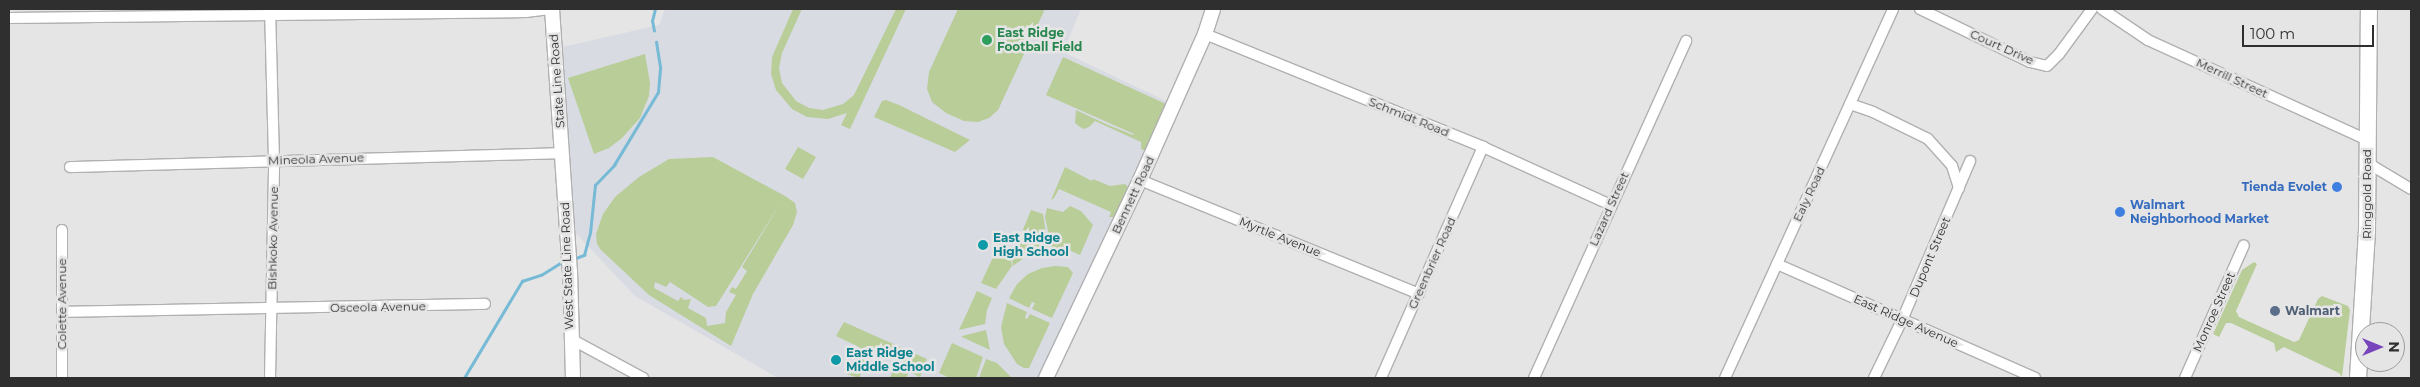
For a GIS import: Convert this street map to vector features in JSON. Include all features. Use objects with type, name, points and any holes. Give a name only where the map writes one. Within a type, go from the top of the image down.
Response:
[{"type":"main road","name":"Ringgold Road","points":[[2358,378],[2365,268],[2369,9]]},
{"type":"street","points":[[9,18],[270,12],[526,12],[552,9]]},
{"type":"street","name":"State Line Road","points":[[552,9],[562,153]]},
{"type":"street","name":"Bennett Road","points":[[1046,378],[1140,180],[1205,34],[1213,9]]},
{"type":"street","name":"Ealy Road","points":[[1724,378],[1893,9]]},
{"type":"street","name":"Court Drive","points":[[1920,9],[2030,62],[2047,66],[2059,54],[2092,9]]},
{"type":"street","name":"Merrill Street","points":[[2102,9],[2148,40],[2367,140]]},
{"type":"street","name":"Bishkoko Avenue","points":[[270,12],[274,160],[270,378]]},
{"type":"street","name":"Schmidt Road","points":[[1205,34],[1483,147],[1611,205]]},
{"type":"street","name":"Lazard Street","points":[[1534,378],[1686,40]]},
{"type":"street","points":[[1850,104],[1873,112],[1928,139],[1952,166],[1959,188]]},
{"type":"street","name":"Greenbrier Road","points":[[1381,378],[1483,147]]},
{"type":"street","name":"Mineola Avenue","points":[[70,168],[274,160],[562,153]]},
{"type":"street","name":"West State Line Road","points":[[562,153],[570,271],[570,339],[574,378]]},
{"type":"street","name":"Dupont Street","points":[[1874,378],[1902,320],[1970,161]]},
{"type":"street","points":[[2366,162],[2411,190]]},
{"type":"street","name":"Myrtle Avenue","points":[[1140,180],[1419,294]]},
{"type":"street","name":"Colette Avenue","points":[[62,230],[62,378]]},
{"type":"street","name":"Monroe Street","points":[[2185,378],[2244,245]]},
{"type":"street","name":"East Ridge Avenue","points":[[1776,264],[2035,378]]},
{"type":"street","name":"Osceola Avenue","points":[[62,312],[127,312],[191,308],[271,309],[485,304]]},
{"type":"street","points":[[570,339],[643,378]]},
{"type":"shaded area","points":[[665,9],[1081,9],[1063,52],[1168,102],[1118,217],[1039,378],[778,378],[635,296],[572,229],[558,48],[659,25]]},
{"type":"green space","points":[[793,9],[802,9],[782,53],[779,68],[782,83],[796,101],[809,108],[823,110],[843,104],[854,95],[896,9],[906,9],[850,129],[841,125],[847,113],[828,119],[807,117],[792,109],[776,90],[771,74],[772,57]]},
{"type":"green space","name":"East Ridge Football Field","points":[[958,9],[1045,9],[998,110],[989,118],[978,122],[964,121],[946,113],[932,102],[927,89],[929,72]]},
{"type":"green space","points":[[645,54],[650,83],[649,96],[640,118],[622,138],[609,148],[594,154],[568,78]]},
{"type":"green space","points":[[1063,57],[1166,104],[1145,151],[1141,149],[1141,142],[1095,121],[1084,129],[1080,127],[1075,123],[1076,110],[1134,134],[1046,95]]},
{"type":"green space","points":[[886,100],[970,140],[955,152],[874,117],[882,101]]},
{"type":"green space","points":[[798,147],[816,157],[803,179],[785,169]]},
{"type":"green space","points":[[713,157],[795,203],[797,212],[793,225],[753,294],[731,346],[649,295],[597,244],[596,234],[603,214],[615,197],[639,177],[669,159]],"holes":[[[783,199],[742,267],[747,271],[736,289],[732,287],[729,292],[736,295],[726,312],[725,323],[707,326],[706,318],[688,308],[691,299],[684,300],[681,297],[678,301],[654,288],[655,282],[666,287],[670,282],[708,307],[716,306]]]},
{"type":"green space","points":[[1065,167],[1092,181],[1093,179],[1110,186],[1125,184],[1128,187],[1115,217],[1109,217],[1111,212],[1059,189],[1051,200]]},
{"type":"green space","points":[[1070,206],[1081,211],[1093,225],[1080,255],[1071,251],[1052,250],[1045,217],[1047,208],[1063,212]]},
{"type":"green space","points":[[1031,210],[1043,214],[1049,250],[1025,257],[1013,266],[1010,248],[1015,249]]},
{"type":"green space","points":[[1000,242],[1008,246],[1012,266],[996,289],[981,283]]},
{"type":"green space","points":[[2254,262],[2257,264],[2236,311],[2239,317],[2294,342],[2299,340],[2318,299],[2322,296],[2348,306],[2350,310],[2342,377],[2339,373],[2284,347],[2276,352],[2274,343],[2231,323],[2226,323],[2219,337],[2213,334],[2242,270]]},
{"type":"green space","points":[[1068,267],[1073,273],[1052,318],[1032,309],[1035,303],[1032,302],[1029,308],[1009,298],[1017,284],[1028,274],[1042,268]]},
{"type":"green space","points":[[977,291],[992,298],[987,310],[985,324],[959,330]]},
{"type":"green space","points":[[1007,303],[1027,312],[1025,318],[1027,319],[1030,314],[1050,323],[1029,368],[1024,368],[1017,364],[1004,344],[1001,327]]},
{"type":"green space","points":[[844,322],[927,359],[920,377],[909,372],[906,378],[890,378],[898,358],[873,348],[859,378],[847,374],[859,347],[836,336]]},
{"type":"green space","points":[[986,330],[990,350],[962,337],[962,336]]},
{"type":"green space","points":[[952,343],[983,357],[976,378],[950,378],[939,373]]},
{"type":"green space","points":[[986,359],[997,363],[1012,378],[979,378]]},
{"type":"waterway","points":[[654,31],[652,21],[655,9]]},
{"type":"waterway","points":[[576,258],[584,255],[590,233],[595,185],[614,165],[658,92],[660,67],[656,42]]},
{"type":"waterway","points":[[464,378],[522,281],[541,275],[562,262]]},
{"type":"place","name":"East Ridge Football Field","points":[[987,40]]},
{"type":"place","name":"Tienda Evolet","points":[[2337,187]]},
{"type":"place","name":"Walmart Neighborhood Market","points":[[2120,212]]},
{"type":"place","name":"East Ridge High School","points":[[983,245]]},
{"type":"place","name":"Walmart","points":[[2275,311]]},
{"type":"place","name":"East Ridge Middle School","points":[[836,360]]}]
